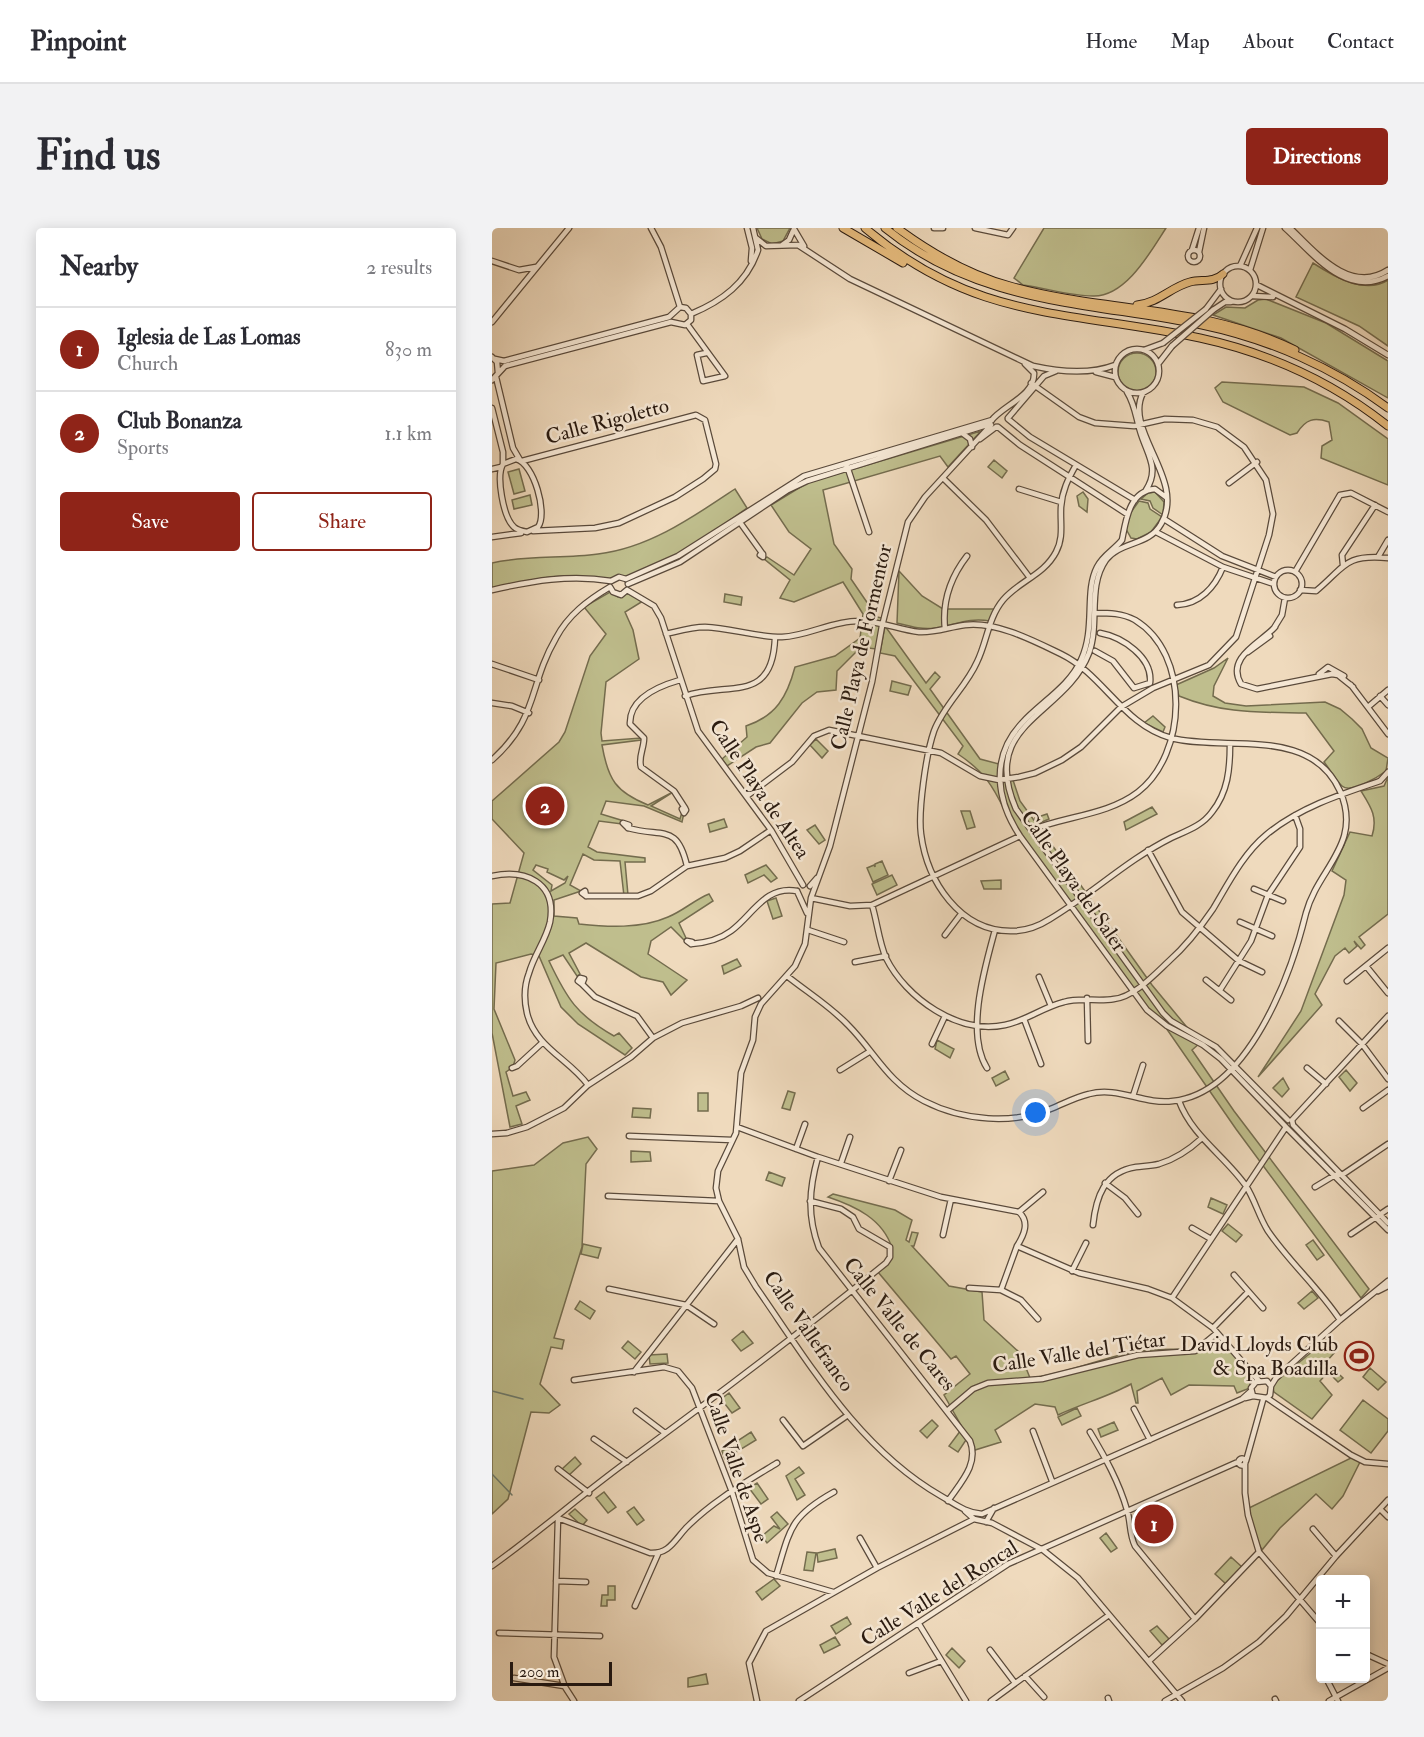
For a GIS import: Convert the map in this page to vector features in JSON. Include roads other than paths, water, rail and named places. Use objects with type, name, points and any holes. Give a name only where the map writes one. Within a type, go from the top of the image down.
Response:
[{"type":"highway","points":[[843,228],[949,287],[1007,308],[1037,315],[1058,316]]},
{"type":"highway","points":[[865,228],[904,258],[951,285],[997,302],[1058,316],[1165,332],[1244,350],[1329,386],[1388,426]]},
{"type":"highway","points":[[885,228],[932,260],[992,287],[1050,301],[1166,319],[1246,336],[1312,363],[1361,389]]},
{"type":"highway","points":[[897,228],[948,261],[988,279],[1035,292],[1194,315],[1248,330],[1315,360],[1347,378],[1388,408]]},
{"type":"highway","points":[[1120,305],[1150,303],[1187,283],[1211,280],[1223,274]]},
{"type":"street","points":[[492,322],[569,228]]},
{"type":"street","points":[[651,228],[661,247],[680,307]]},
{"type":"street","points":[[747,228],[752,252],[748,269]]},
{"type":"street","points":[[753,228],[758,244],[756,257]]},
{"type":"street","points":[[934,228],[943,228]]},
{"type":"street","points":[[975,228],[1008,235],[1013,228]]},
{"type":"street","points":[[1199,228],[1188,257],[1194,262],[1200,258],[1204,228]]},
{"type":"street","points":[[1240,266],[1257,228]]},
{"type":"street","points":[[1263,228],[1250,270],[1257,285],[1281,299],[1330,321],[1388,355]]},
{"type":"street","points":[[1285,228],[1320,263],[1337,273],[1371,282],[1388,276]]},
{"type":"street","points":[[1290,228],[1323,260],[1338,270],[1360,277],[1378,276],[1388,270]]},
{"type":"street","points":[[780,246],[789,240],[794,229]]},
{"type":"street","points":[[794,229],[800,242],[810,253]]},
{"type":"street","points":[[756,238],[766,246],[773,247]]},
{"type":"street","points":[[687,324],[691,314],[727,296],[756,257],[765,249],[798,245],[850,279],[1021,361],[1058,370],[1091,371],[1115,377],[1127,392],[1135,408],[1153,466],[1145,491],[1135,500],[1127,514],[1124,531],[1127,538],[1137,542],[1156,532],[1164,519],[1167,498],[1162,473],[1141,425],[1140,405],[1143,393]]},
{"type":"street","points":[[1192,250],[1199,252]]},
{"type":"street","points":[[492,261],[519,270],[536,267]]},
{"type":"street","points":[[1115,377],[1115,365],[1123,354],[1130,350],[1144,350],[1163,344],[1206,309],[1221,289],[1223,274],[1231,268],[1240,266],[1250,270]]},
{"type":"street","points":[[519,270],[523,280],[521,285]]},
{"type":"street","points":[[1158,364],[1172,346],[1213,310],[1225,302],[1243,303],[1253,296],[1257,285]]},
{"type":"street","points":[[1221,289],[1231,302]]},
{"type":"street","points":[[1253,296],[1281,299]]},
{"type":"street","points":[[494,358],[504,361],[669,317],[680,307]]},
{"type":"street","points":[[680,307],[686,308],[691,314]]},
{"type":"street","points":[[674,314],[677,324]]},
{"type":"street","points":[[496,376],[505,366],[671,322],[687,324]]},
{"type":"street","points":[[687,324],[725,376],[703,381],[697,355],[706,352]]},
{"type":"street","points":[[1127,392],[1143,393],[1155,385],[1160,372],[1158,364],[1150,353],[1144,350]]},
{"type":"street","points":[[492,537],[549,529],[543,518],[528,466],[521,460],[511,440],[496,383],[499,366],[494,358]]},
{"type":"street","points":[[847,465],[994,425],[1008,418],[1033,385],[1034,373],[1021,361]]},
{"type":"street","points":[[1091,371],[1115,365]]},
{"type":"street","points":[[611,581],[610,587],[613,592],[621,595],[627,585],[680,562],[739,520],[788,490],[847,465],[994,425],[1000,413],[1044,376],[1058,370]]},
{"type":"street","points":[[1033,385],[1079,417],[1095,423],[1141,425],[1181,418],[1206,423],[1227,434],[1244,447],[1257,462],[1266,480],[1273,506],[1269,535],[1242,625],[1232,644],[1209,664],[1172,682],[1144,690],[1134,688],[1113,661],[1095,651]]},
{"type":"street","points":[[492,408],[503,452],[498,482],[512,526],[508,534]]},
{"type":"street","points":[[1000,413],[1022,431],[1135,500]]},
{"type":"street","name":"Calle Rigoletto","points":[[502,465],[511,460],[531,459],[690,415],[705,420],[715,469],[675,497],[619,523],[595,528],[549,529]]},
{"type":"street","points":[[994,425],[1020,445],[1127,514]]},
{"type":"street","name":"Calle Playa de Formentor","points":[[779,984],[801,955],[808,930],[808,914],[812,895],[830,846],[872,682],[882,626],[908,522],[925,497],[994,425]]},
{"type":"street","points":[[962,433],[970,439],[972,448]]},
{"type":"street","points":[[528,466],[531,459]]},
{"type":"street","points":[[1229,483],[1257,462]]},
{"type":"street","points":[[492,469],[502,465]]},
{"type":"street","points":[[847,465],[869,532]]},
{"type":"street","points":[[1076,465],[1061,502],[1061,539],[1058,550],[1041,572],[1005,598],[989,626],[978,662],[941,716],[930,751],[920,823],[924,849],[943,892],[961,914],[995,930],[1011,931],[1037,926],[1148,850],[1196,827],[1211,814],[1227,783],[1230,744]]},
{"type":"street","points":[[492,469],[499,474]]},
{"type":"street","points":[[944,479],[986,520],[1030,578]]},
{"type":"street","points":[[1019,489],[1061,502]]},
{"type":"street","points":[[1145,491],[1155,489],[1167,498]]},
{"type":"street","points":[[1295,572],[1340,495],[1351,493],[1388,512]]},
{"type":"street","points":[[1343,565],[1342,555],[1375,505]]},
{"type":"street","points":[[530,532],[543,518]]},
{"type":"street","points":[[1164,519],[1222,556],[1276,577]]},
{"type":"street","points":[[739,520],[762,553]]},
{"type":"street","points":[[512,526],[530,532]]},
{"type":"street","name":"Calle Playa del Saler","points":[[1124,531],[1122,540],[1105,555],[1096,567],[1092,580],[1090,636],[1081,665],[1014,732],[1004,752],[999,780],[1001,798],[1007,818],[1132,992],[1155,1017],[1203,1045],[1233,1067]]},
{"type":"street","points":[[1156,532],[1223,567],[1274,584]]},
{"type":"street","points":[[1378,557],[1388,540]]},
{"type":"street","name":"Calle Playa del Saler","points":[[1137,542],[1114,552],[1100,568],[1096,581],[1093,638],[1074,680],[1017,734],[1009,753],[1007,779],[1016,809],[1171,1021],[1216,1047],[1289,1124]]},
{"type":"street","points":[[945,629],[946,598],[954,575],[967,556]]},
{"type":"street","points":[[1300,590],[1316,591],[1343,565],[1366,557],[1388,558]]},
{"type":"street","points":[[1177,605],[1192,602],[1207,592],[1223,567]]},
{"type":"street","points":[[1284,571],[1295,572],[1301,580],[1300,590],[1294,597],[1285,598],[1277,592],[1274,584],[1276,577],[1284,571]]},
{"type":"street","points":[[492,590],[548,578],[611,581],[619,577],[627,585]]},
{"type":"street","name":"Calle Playa de Altea","points":[[627,585],[654,606],[666,634],[698,730],[771,830],[803,885]]},
{"type":"street","points":[[492,760],[513,740],[529,713],[557,635],[583,605],[610,587]]},
{"type":"street","points":[[1285,598],[1282,615],[1275,627],[1267,636],[1249,647],[1240,661],[1238,678],[1247,688],[1257,689],[1314,677],[1338,675],[1353,687],[1388,734]]},
{"type":"street","points":[[801,900],[812,895],[850,906],[872,905],[1031,830],[1066,818],[1104,810],[1138,791],[1157,772],[1171,738],[1176,709],[1172,682],[1164,651],[1149,631],[1126,616],[1095,613]]},
{"type":"street","points":[[666,634],[708,627],[775,637],[799,636],[862,620],[882,626],[930,632],[967,624],[989,626],[1036,642],[1081,665],[1121,707],[1142,725],[1171,738],[1272,746],[1298,752],[1320,765],[1342,795],[1346,820],[1344,839],[1338,856],[1312,897],[1280,995],[1233,1067],[1205,1090],[1179,1101],[1157,1102],[1116,1092],[1094,1092],[1031,1115],[995,1119],[950,1112],[913,1095],[893,1079],[848,1025],[787,976]]},
{"type":"street","points":[[747,796],[792,762],[814,736],[838,730],[930,751],[948,757],[980,776],[999,780],[1035,773],[1062,760],[1081,747],[1151,681],[1146,666],[1137,652],[1117,638],[1100,633]]},
{"type":"street","points":[[685,696],[703,690],[732,691],[747,688],[767,672],[775,652],[775,637]]},
{"type":"street","points":[[492,664],[539,680]]},
{"type":"street","points":[[680,680],[650,693],[635,706],[630,715],[630,724],[644,738],[644,747],[639,760],[640,767],[674,791],[685,808]]},
{"type":"street","points":[[1368,707],[1388,690]]},
{"type":"street","points":[[1380,696],[1388,705]]},
{"type":"street","points":[[492,703],[512,706],[529,713]]},
{"type":"street","points":[[872,905],[886,956],[913,994],[945,1016],[978,1026],[1005,1025],[1051,1006],[1087,998],[1113,1000],[1132,992],[1142,984],[1169,961],[1199,929],[1246,856],[1264,836],[1295,815],[1380,781],[1388,772]]},
{"type":"street","points":[[1220,990],[1239,962],[1256,929],[1268,895],[1300,847],[1300,829],[1295,815]]},
{"type":"street","points":[[628,828],[674,837],[680,842],[687,866]]},
{"type":"street","points":[[586,896],[638,896],[651,891],[687,866],[725,858],[740,851],[771,830]]},
{"type":"street","points":[[1020,836],[1029,838],[1031,830]]},
{"type":"street","points":[[1148,850],[1182,912],[1239,962],[1262,972]]},
{"type":"street","points":[[492,876],[514,872],[531,878],[539,883],[549,898],[549,923],[529,973],[525,997],[527,1015],[542,1043],[569,1064],[588,1085]]},
{"type":"street","name":"Calle Playa de Formentor","points":[[810,886],[820,873]]},
{"type":"street","points":[[691,944],[705,943],[732,931],[764,899],[777,892],[797,891],[803,885],[810,886],[812,895]]},
{"type":"street","points":[[1254,889],[1283,901]]},
{"type":"street","points":[[797,891],[808,914]]},
{"type":"street","points":[[945,935],[961,914]]},
{"type":"street","points":[[1240,922],[1272,936]]},
{"type":"street","points":[[808,930],[844,942]]},
{"type":"street","points":[[987,1068],[978,1047],[978,1026],[984,971],[995,930]]},
{"type":"street","points":[[1347,981],[1388,948]]},
{"type":"street","points":[[855,962],[886,956]]},
{"type":"street","points":[[1366,966],[1388,993]]},
{"type":"street","points":[[1039,977],[1051,1006]]},
{"type":"street","points":[[1206,980],[1231,1000]]},
{"type":"street","points":[[582,984],[595,997],[637,1016],[653,1038]]},
{"type":"street","points":[[492,1134],[507,1133],[545,1120],[564,1108],[588,1085],[631,1057],[653,1038],[682,1023],[744,1005],[779,984]]},
{"type":"street","points":[[757,1007],[779,984]]},
{"type":"street","points":[[757,1007],[758,998]]},
{"type":"street","points":[[1087,998],[1088,1041]]},
{"type":"street","points":[[750,1001],[757,1007]]},
{"type":"street","points":[[744,1005],[757,1007]]},
{"type":"street","name":"Calle Vallefranco","points":[[757,1007],[753,1040],[741,1073],[737,1127],[718,1171],[716,1188],[719,1201],[738,1239],[744,1267],[792,1338],[862,1433],[908,1475],[965,1511],[971,1518],[984,1521],[1043,1550],[1078,1578],[1182,1701]]},
{"type":"street","points":[[932,1044],[945,1016]]},
{"type":"street","points":[[1172,1298],[1289,1124],[1388,1016]]},
{"type":"street","points":[[1024,1019],[1041,1064]]},
{"type":"street","points":[[1339,1021],[1362,1044],[1388,1079]]},
{"type":"street","points":[[512,1068],[542,1043]]},
{"type":"street","points":[[840,1070],[869,1052]]},
{"type":"street","points":[[1133,1096],[1143,1065]]},
{"type":"street","points":[[1307,1068],[1326,1084]]},
{"type":"street","points":[[1363,1108],[1388,1090]]},
{"type":"street","points":[[1179,1101],[1188,1122],[1247,1187],[1267,1229],[1286,1255],[1324,1296],[1340,1320]]},
{"type":"street","points":[[796,1149],[805,1124]]},
{"type":"street","points":[[1289,1124],[1335,1175],[1388,1223]]},
{"type":"street","points":[[1289,1124],[1342,1175],[1388,1230]]},
{"type":"street","points":[[737,1127],[889,1181],[951,1199],[1019,1212],[1023,1215],[1026,1226],[1024,1236],[1017,1246],[1001,1290]]},
{"type":"street","points":[[630,1136],[732,1140]]},
{"type":"street","points":[[841,1163],[850,1137]]},
{"type":"street","points":[[1093,1225],[1097,1197],[1105,1183],[1124,1171],[1159,1164],[1179,1156],[1202,1138]]},
{"type":"street","points":[[1315,1187],[1335,1175],[1342,1175],[1388,1144]]},
{"type":"street","points":[[889,1181],[901,1150]]},
{"type":"street","name":"Calle Valle de Cares","points":[[818,1157],[809,1214],[819,1248],[970,1441],[974,1452],[968,1472],[948,1501]]},
{"type":"street","points":[[1105,1183],[1125,1198],[1138,1214]]},
{"type":"street","points":[[1019,1212],[1043,1192]]},
{"type":"street","points":[[608,1196],[719,1201]]},
{"type":"street","points":[[943,1235],[951,1199]]},
{"type":"street","points":[[492,1566],[558,1518],[665,1433],[699,1410],[886,1263],[890,1257],[890,1247],[859,1229],[853,1217],[841,1209],[810,1201]]},
{"type":"street","points":[[1351,1234],[1388,1209]]},
{"type":"street","points":[[1192,1228],[1211,1239]]},
{"type":"street","points":[[634,1372],[738,1239]]},
{"type":"street","points":[[1072,1271],[1086,1242]]},
{"type":"street","points":[[1017,1246],[1072,1271],[1148,1289],[1172,1298],[1213,1328],[1251,1375],[1269,1384]]},
{"type":"street","points":[[1234,1275],[1263,1308]]},
{"type":"street","points":[[1260,1397],[1276,1377],[1340,1320],[1388,1284]]},
{"type":"street","points":[[969,1288],[1001,1290],[1021,1300],[1038,1319]]},
{"type":"street","points":[[609,1289],[686,1305],[714,1324]]},
{"type":"street","points":[[1213,1328],[1248,1292]]},
{"type":"street","name":"Calle Valle del Tiétar","points":[[948,1411],[973,1389],[988,1383],[1041,1378],[1138,1355],[1195,1351],[1217,1333]]},
{"type":"street","name":"Calle Valle de Aspe","points":[[574,1380],[664,1367],[678,1371],[692,1388],[732,1492],[748,1552],[760,1568],[776,1576],[833,1592]]},
{"type":"street","points":[[1251,1375],[1253,1385],[1260,1397]]},
{"type":"street","points":[[1253,1385],[1259,1381]]},
{"type":"street","points":[[983,1513],[1242,1399],[1260,1397],[1276,1403],[1355,1458],[1365,1462],[1388,1464]]},
{"type":"street","name":"Calle Valle del Roncal","points":[[799,1701],[1008,1564],[1242,1463],[1248,1452],[1260,1407],[1260,1397]]},
{"type":"street","points":[[1134,1409],[1150,1440]]},
{"type":"street","points":[[636,1411],[665,1433]]},
{"type":"street","points":[[783,1420],[803,1446],[848,1415]]},
{"type":"street","points":[[1034,1431],[1052,1481]]},
{"type":"street","points":[[1090,1432],[1107,1459],[1129,1512],[1130,1536],[1135,1546],[1195,1619]]},
{"type":"street","points":[[594,1439],[627,1462]]},
{"type":"street","points":[[635,1606],[658,1554],[667,1550],[686,1527],[732,1492],[777,1463]]},
{"type":"street","points":[[1242,1463],[1252,1533],[1259,1552],[1316,1618]]},
{"type":"street","points":[[558,1469],[589,1493]]},
{"type":"street","points":[[776,1576],[789,1536],[800,1515],[806,1507],[834,1491]]},
{"type":"street","points":[[1165,1701],[1223,1668],[1259,1642],[1286,1616],[1299,1598],[1388,1500]]},
{"type":"street","points":[[984,1521],[994,1508]]},
{"type":"street","points":[[1380,1509],[1388,1517]]},
{"type":"street","points":[[983,1513],[990,1515]]},
{"type":"street","points":[[983,1513],[984,1521]]},
{"type":"street","name":"Calle Vallefranco","points":[[971,1518],[983,1513]]},
{"type":"street","points":[[558,1518],[658,1554]]},
{"type":"street","points":[[558,1518],[554,1657],[565,1686],[574,1701]]},
{"type":"street","points":[[758,1701],[749,1663],[766,1630],[971,1518]]},
{"type":"street","points":[[1313,1529],[1336,1556]]},
{"type":"street","points":[[860,1538],[877,1568]]},
{"type":"street","points":[[1149,1661],[1195,1619],[1259,1552]]},
{"type":"street","points":[[556,1581],[586,1582]]},
{"type":"street","points":[[991,1701],[1109,1615]]},
{"type":"street","points":[[919,1624],[966,1701]]},
{"type":"street","points":[[499,1633],[600,1636]]},
{"type":"street","points":[[990,1650],[1015,1683]]},
{"type":"street","points":[[1329,1701],[1337,1699],[1388,1666],[1370,1657]]},
{"type":"street","points":[[909,1673],[941,1661]]},
{"type":"street","points":[[1025,1676],[1044,1697]]},
{"type":"street","points":[[514,1678],[565,1686]]},
{"type":"street","points":[[1329,1683],[1337,1699]]},
{"type":"waterway","points":[[492,1391],[523,1399]]},
{"type":"waterway","points":[[492,1474],[512,1495]]},
{"type":"place","name":"Club Bonanza","points":[[545,806]]},
{"type":"place","name":"David Lloyds Club & Spa Boadilla","points":[[1359,1356]]},
{"type":"place","name":"Iglesia de Las Lomas","points":[[1154,1524]]}]
